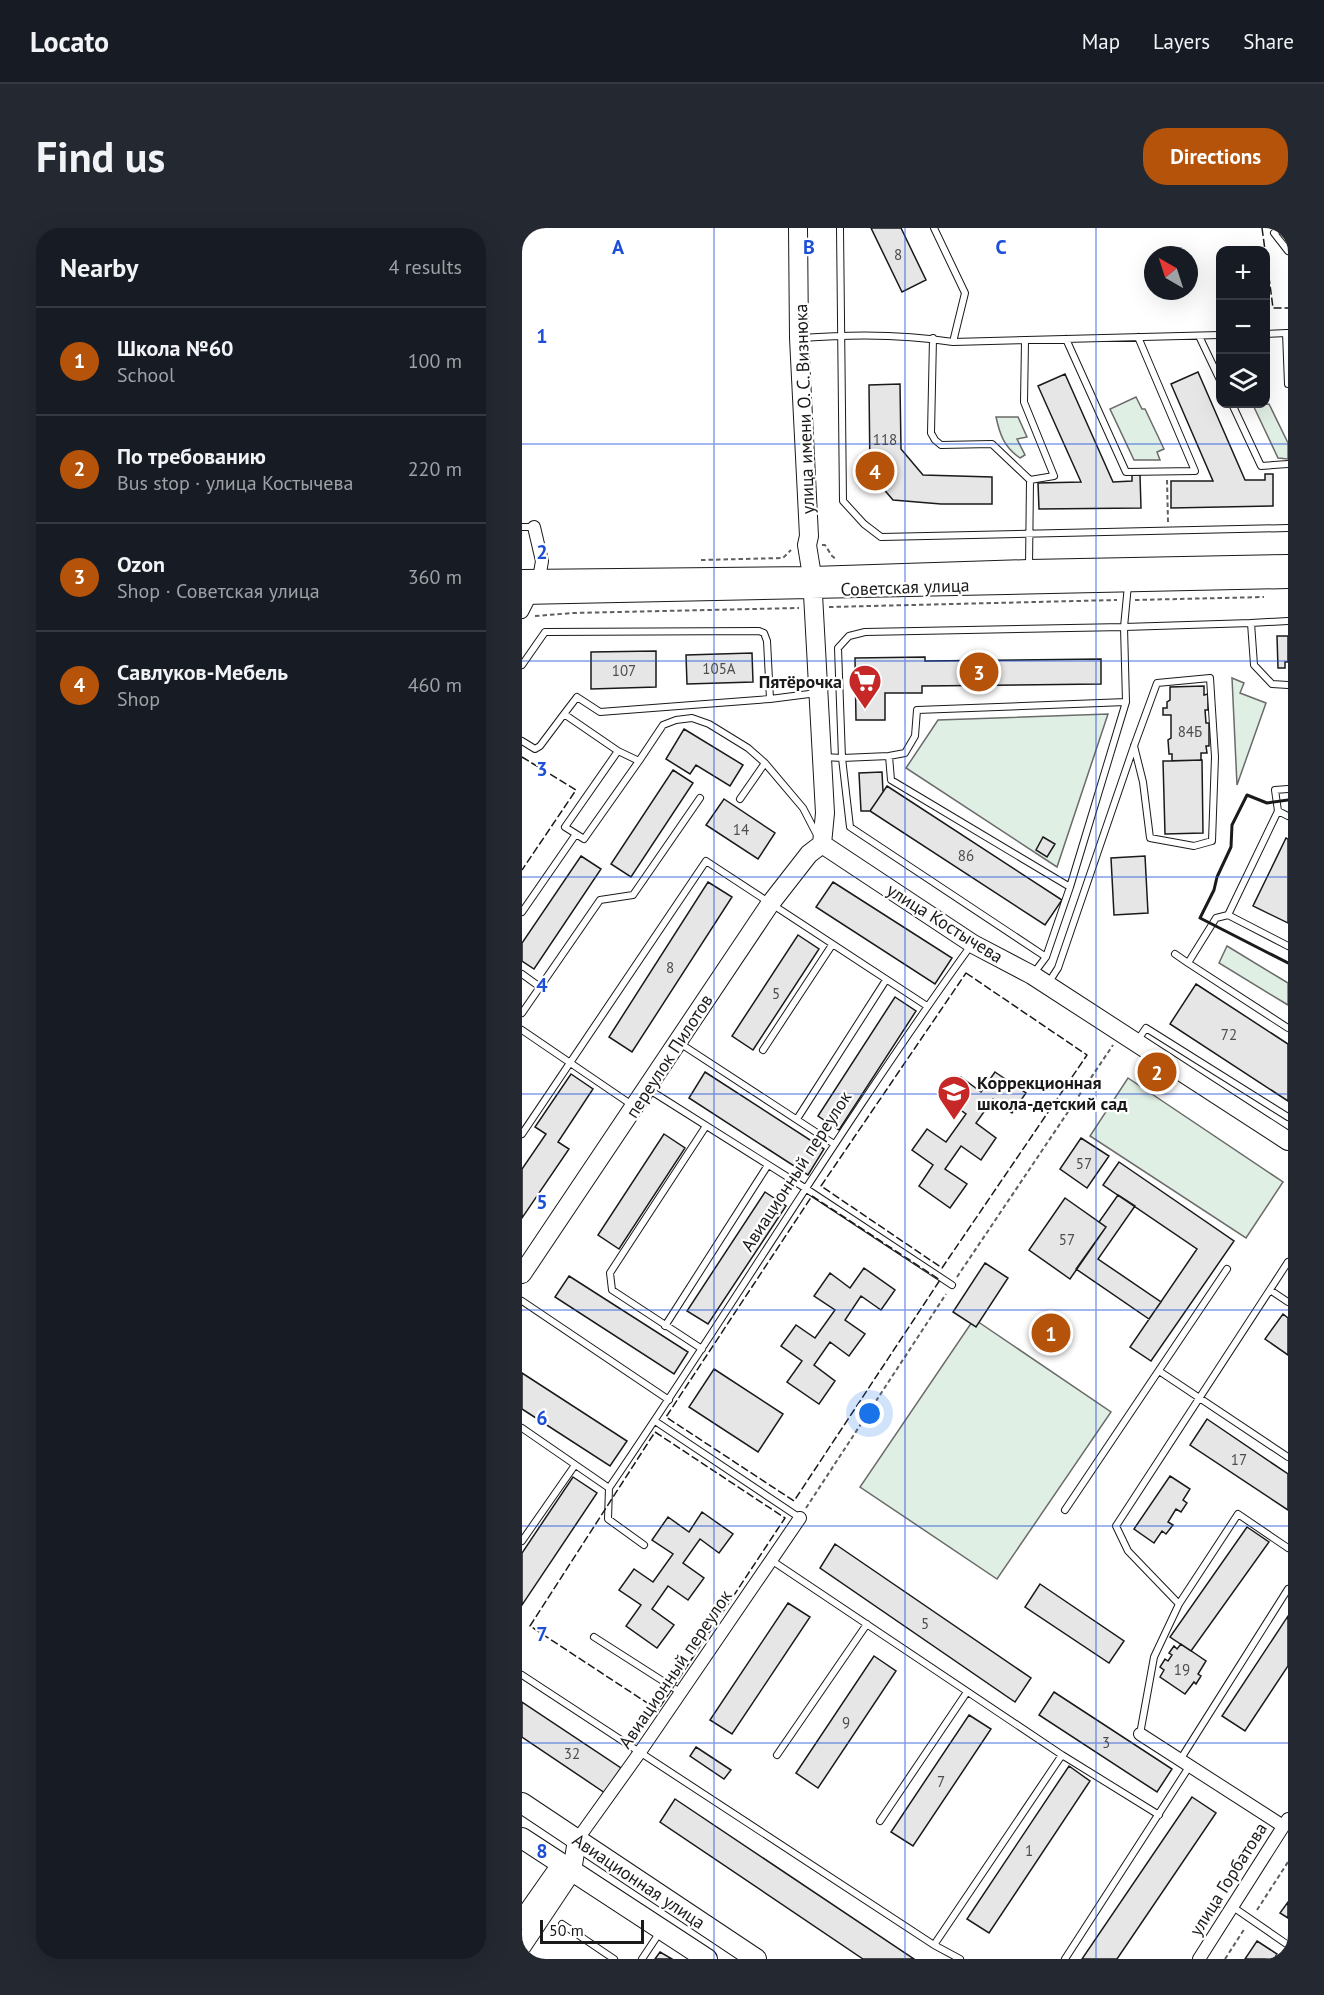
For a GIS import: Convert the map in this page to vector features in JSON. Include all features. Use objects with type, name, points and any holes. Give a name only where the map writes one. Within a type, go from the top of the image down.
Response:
[{"type":"main road","name":"улица имени О. С. Визнюка","points":[[798,228],[799,338],[808,524],[807,545],[813,591],[825,813],[822,844]]},
{"type":"main road","name":"Советская улица","points":[[528,587],[813,591],[1029,576],[1288,564]]},
{"type":"main road","name":"Советская улица","points":[[1029,576],[1127,591],[1288,579]]},
{"type":"main road","name":"улица Костычева","points":[[822,844],[973,944],[1040,980],[1288,1141]]},
{"type":"main road","name":"переулок Пилотов","points":[[522,1274],[770,904],[809,854],[822,844]]},
{"type":"main road","name":"Авиационная улица","points":[[522,1803],[756,1959]]},
{"type":"main road","name":"Авиационная улица","points":[[522,1838],[707,1959]]},
{"type":"main road","points":[[522,1946],[567,1867],[577,1840]]},
{"type":"main road","points":[[524,1912],[567,1867]]},
{"type":"street","points":[[527,615],[528,587],[542,561],[528,527]]},
{"type":"street","name":"Авиационный переулок","points":[[577,1840],[800,1518]]},
{"type":"street","points":[[1140,1734],[1184,1764],[1286,1823]]},
{"type":"street","name":"улица Горбатова","points":[[1199,1959],[1286,1823]]},
{"type":"lane","points":[[840,228],[843,501],[864,524],[881,537],[1288,528]]},
{"type":"lane","points":[[934,228],[965,292],[953,342]]},
{"type":"lane","points":[[1281,228],[1274,233],[1288,251]]},
{"type":"lane","points":[[1270,334],[1287,333],[1288,384]]},
{"type":"lane","points":[[799,338],[840,335],[933,338],[953,342],[1216,335]]},
{"type":"lane","points":[[1200,336],[1216,370]]},
{"type":"lane","points":[[1066,339],[1126,472],[1195,471],[1138,337]]},
{"type":"lane","points":[[933,338],[932,433],[934,440],[941,445],[992,444],[1030,480],[1029,576]]},
{"type":"lane","points":[[1025,340],[1024,402],[1054,476],[1030,480]]},
{"type":"lane","points":[[1234,408],[1261,466],[1288,464]]},
{"type":"lane","points":[[1040,980],[1126,702],[1124,627],[1127,591]]},
{"type":"lane","points":[[1046,957],[850,827],[842,758],[838,648],[849,636],[865,632],[1288,621]]},
{"type":"lane","points":[[1251,623],[1254,665],[1272,684],[1288,685]]},
{"type":"lane","points":[[522,664],[545,632],[759,631],[764,633],[767,641],[770,699]]},
{"type":"lane","points":[[1040,980],[1058,968],[1134,746],[1157,683],[1210,678],[1215,757],[1212,841],[1194,846],[1150,838],[1143,782],[1134,746]]},
{"type":"lane","points":[[522,741],[536,749],[540,746],[577,697],[600,712],[770,699],[817,693]]},
{"type":"lane","points":[[821,756],[842,758],[890,756],[905,753],[915,736],[917,710],[1126,702]]},
{"type":"lane","points":[[564,714],[618,751],[639,761]]},
{"type":"lane","name":"улица Костычева","points":[[576,834],[584,839],[663,725],[676,720],[692,718],[709,724],[748,748],[765,763],[803,808],[822,844]]},
{"type":"lane","points":[[522,912],[576,834],[565,827],[618,751]]},
{"type":"lane","points":[[890,756],[891,780],[1070,887]]},
{"type":"lane","points":[[740,799],[765,763]]},
{"type":"lane","points":[[1228,915],[1278,811],[1275,790],[1288,789]]},
{"type":"lane","points":[[522,1013],[600,900],[633,895],[700,798]]},
{"type":"lane","points":[[1278,811],[1288,816]]},
{"type":"lane","points":[[522,1134],[706,861],[927,1006]]},
{"type":"lane","points":[[1188,963],[1216,918],[1228,915],[1288,946]]},
{"type":"lane","name":"Авиационный переулок","points":[[609,1488],[669,1400],[834,1144],[927,1006],[973,944]]},
{"type":"lane","points":[[763,1050],[832,945]]},
{"type":"lane","points":[[1175,954],[1288,1028]]},
{"type":"lane","points":[[522,974],[540,987]]},
{"type":"lane","points":[[797,1119],[886,980]]},
{"type":"lane","points":[[1129,1037],[1146,1028],[1288,1117]]},
{"type":"lane","points":[[522,1030],[635,1107]]},
{"type":"lane","points":[[678,1042],[834,1144]]},
{"type":"lane","points":[[648,1088],[952,1285]]},
{"type":"lane","points":[[702,1349],[612,1290],[610,1272],[706,1126]]},
{"type":"lane","points":[[665,1326],[768,1165]]},
{"type":"lane","points":[[1179,1604],[1128,1551],[1116,1526],[1288,1263]]},
{"type":"lane","points":[[1065,1510],[1227,1269]]},
{"type":"lane","points":[[1270,1290],[1288,1302]]},
{"type":"lane","points":[[522,1301],[669,1400]]},
{"type":"lane","points":[[1159,1371],[1288,1457]]},
{"type":"lane","points":[[655,1420],[800,1518]]},
{"type":"lane","points":[[522,1428],[609,1488],[608,1519],[644,1545]]},
{"type":"lane","points":[[522,1541],[575,1465]]},
{"type":"lane","points":[[1140,1734],[1154,1657],[1179,1604],[1238,1514],[1288,1548]]},
{"type":"lane","points":[[770,1560],[1062,1755],[1159,1815]]},
{"type":"lane","points":[[1065,1959],[1159,1815],[1184,1764],[1288,1589]]},
{"type":"lane","points":[[777,1755],[867,1624]]},
{"type":"lane","points":[[594,1636],[681,1692]]},
{"type":"lane","points":[[522,1675],[934,1945],[960,1959]]},
{"type":"lane","points":[[880,1821],[967,1692]]},
{"type":"lane","points":[[934,1945],[1062,1755]]},
{"type":"lane","points":[[1233,1907],[1288,1945]]},
{"type":"lane","points":[[562,1924],[614,1959]]},
{"type":"lane","points":[[642,1959],[662,1929]]},
{"type":"path","points":[[1166,471],[1168,532]]},
{"type":"path","points":[[701,560],[783,558],[794,547],[807,545],[825,545],[832,556],[838,560]]},
{"type":"path","points":[[527,615],[573,613],[813,591],[1127,591],[1265,597]]},
{"type":"path","points":[[800,1518],[952,1285],[1129,1037]]},
{"type":"green space","points":[[1136,397],[1142,409],[1145,409],[1164,449],[1157,452],[1160,460],[1134,460],[1110,409]]},
{"type":"green space","points":[[1270,406],[1288,443],[1288,459],[1278,458],[1254,408],[1270,408]]},
{"type":"green space","points":[[996,417],[1018,417],[1027,437],[1017,439],[1025,455],[1020,458],[1006,445]]},
{"type":"green space","points":[[1232,678],[1244,683],[1240,693],[1266,703],[1237,785]]},
{"type":"green space","points":[[1108,714],[1057,867],[906,768],[938,720]]},
{"type":"green space","points":[[1227,946],[1288,983],[1288,1005],[1219,963]]},
{"type":"green space","points":[[1128,1078],[1283,1182],[1246,1238],[1090,1136]]},
{"type":"green space","points":[[974,1319],[1111,1412],[997,1579],[860,1487]]},
{"type":"building","points":[[871,228],[901,228],[926,280],[902,292]]},
{"type":"building","points":[[1198,372],[1245,480],[1265,480],[1265,474],[1273,474],[1273,506],[1171,508],[1171,481],[1213,481],[1171,384]]},
{"type":"building","points":[[1065,374],[1113,482],[1132,481],[1132,475],[1140,475],[1141,508],[1039,509],[1038,483],[1081,482],[1038,386]]},
{"type":"building","points":[[900,384],[901,449],[923,475],[992,477],[992,504],[941,504],[893,500],[870,473],[869,385]]},
{"type":"building","points":[[1277,636],[1288,636],[1288,662],[1285,662],[1285,668],[1278,668]]},
{"type":"building","points":[[1277,636],[1288,636],[1288,662],[1285,662],[1285,668],[1278,668]]},
{"type":"building","points":[[656,651],[656,687],[591,689],[591,652]]},
{"type":"building","points":[[752,653],[753,682],[687,684],[686,655]]},
{"type":"building","points":[[925,657],[925,661],[1101,659],[1101,684],[922,686],[922,693],[885,693],[885,720],[856,720],[855,658]]},
{"type":"building","points":[[1204,686],[1204,695],[1208,694],[1208,710],[1205,710],[1206,723],[1209,723],[1207,753],[1201,753],[1201,760],[1172,761],[1168,740],[1171,738],[1171,715],[1163,715],[1163,708],[1167,708],[1167,702],[1170,700],[1170,687]]},
{"type":"building","points":[[684,729],[743,765],[730,786],[696,765],[690,774],[666,759]]},
{"type":"building","points":[[1202,760],[1203,833],[1165,834],[1163,761]]},
{"type":"building","points":[[673,770],[693,783],[631,877],[611,864]]},
{"type":"building","points":[[882,772],[883,792],[870,811],[861,811],[859,773]]},
{"type":"building","points":[[887,786],[1062,900],[1045,925],[870,811]]},
{"type":"building","points":[[724,799],[775,833],[758,859],[706,825]]},
{"type":"building","points":[[1043,837],[1055,844],[1047,857],[1036,850]]},
{"type":"building","points":[[1286,838],[1288,839],[1288,923],[1253,906]]},
{"type":"building","points":[[581,856],[601,869],[534,969],[522,961],[522,943]]},
{"type":"building","points":[[1145,856],[1148,913],[1114,915],[1111,858]]},
{"type":"building","points":[[708,882],[732,897],[632,1052],[609,1037]]},
{"type":"building","points":[[833,882],[952,958],[935,984],[816,907]]},
{"type":"building","points":[[798,935],[819,949],[753,1050],[732,1036]]},
{"type":"building","points":[[1196,984],[1288,1044],[1288,1101],[1170,1024]]},
{"type":"building","points":[[895,997],[916,1011],[839,1130],[818,1116]]},
{"type":"building","points":[[705,1072],[824,1149],[808,1175],[689,1098]]},
{"type":"building","points":[[995,1072],[1026,1093],[1012,1113],[993,1099],[976,1123],[996,1138],[981,1160],[961,1146],[945,1169],[967,1184],[950,1208],[919,1186],[933,1165],[912,1150],[927,1129],[946,1142],[966,1114],[945,1099],[961,1077],[981,1092]]},
{"type":"building","points":[[571,1074],[593,1089],[558,1142],[569,1149],[522,1218],[522,1169],[546,1134],[535,1127]]},
{"type":"building","points":[[664,1134],[685,1148],[619,1249],[598,1235]]},
{"type":"building","points":[[1081,1138],[1109,1156],[1087,1188],[1060,1169]]},
{"type":"building","points":[[1119,1162],[1234,1241],[1151,1361],[1130,1347],[1197,1249],[1103,1185]]},
{"type":"building","points":[[765,1192],[786,1206],[708,1324],[687,1311]]},
{"type":"building","points":[[1118,1195],[1135,1206],[1098,1259],[1161,1302],[1149,1319],[1076,1269],[1106,1227],[1099,1222]]},
{"type":"building","points":[[1065,1198],[1106,1227],[1070,1279],[1029,1250]]},
{"type":"building","points":[[985,1263],[1008,1278],[976,1327],[953,1312]]},
{"type":"building","points":[[864,1268],[895,1290],[881,1310],[861,1296],[845,1320],[865,1334],[849,1356],[830,1342],[814,1365],[835,1381],[819,1404],[787,1382],[802,1361],[781,1346],[796,1325],[815,1338],[835,1310],[814,1296],[830,1273],[850,1288]]},
{"type":"building","points":[[569,1276],[688,1352],[674,1374],[555,1297]]},
{"type":"building","points":[[1283,1314],[1288,1318],[1288,1355],[1265,1339]]},
{"type":"building","points":[[714,1369],[783,1414],[758,1452],[689,1407]]},
{"type":"building","points":[[522,1373],[627,1441],[610,1466],[522,1409]]},
{"type":"building","points":[[1207,1419],[1288,1474],[1288,1510],[1190,1445]]},
{"type":"building","points":[[1170,1476],[1190,1489],[1183,1500],[1187,1503],[1181,1512],[1176,1509],[1168,1522],[1173,1525],[1166,1534],[1162,1531],[1154,1543],[1134,1529]]},
{"type":"building","points":[[573,1477],[597,1493],[522,1605],[522,1553]]},
{"type":"building","points":[[702,1512],[733,1534],[719,1553],[700,1539],[683,1563],[704,1578],[688,1600],[668,1586],[652,1609],[674,1625],[657,1648],[626,1626],[641,1605],[619,1590],[634,1569],[653,1582],[673,1554],[652,1540],[668,1517],[689,1532]]},
{"type":"building","points":[[1247,1527],[1269,1542],[1191,1651],[1170,1637]]},
{"type":"building","points":[[835,1544],[1031,1678],[1015,1702],[820,1568]]},
{"type":"building","points":[[1040,1584],[1124,1641],[1109,1663],[1025,1607]]},
{"type":"building","points":[[788,1603],[810,1617],[732,1734],[710,1720]]},
{"type":"building","points":[[1288,1616],[1288,1666],[1245,1731],[1222,1716]]},
{"type":"building","points":[[1181,1644],[1206,1661],[1198,1674],[1201,1676],[1196,1684],[1194,1682],[1185,1694],[1160,1677],[1164,1670],[1160,1667],[1165,1659],[1168,1661],[1172,1655],[1169,1653],[1174,1646],[1177,1649]]},
{"type":"building","points":[[874,1656],[896,1671],[818,1788],[796,1773]]},
{"type":"building","points":[[1054,1692],[1172,1769],[1157,1792],[1039,1715]]},
{"type":"building","points":[[522,1702],[621,1768],[605,1793],[522,1737]]},
{"type":"building","points":[[969,1715],[991,1729],[913,1846],[891,1832]]},
{"type":"building","points":[[696,1747],[731,1770],[724,1779],[690,1756]]},
{"type":"building","points":[[1069,1766],[1090,1781],[989,1933],[967,1919]]},
{"type":"building","points":[[1192,1797],[1216,1813],[1117,1959],[1082,1959]]},
{"type":"building","points":[[675,1799],[914,1959],[863,1959],[660,1822]]},
{"type":"building","points":[[1288,1902],[1288,1918],[1280,1913]]},
{"type":"building","points":[[1257,1941],[1277,1954],[1274,1959],[1245,1959]]},
{"type":"building","points":[[660,1952],[672,1959],[655,1959]]},
{"type":"fence","points":[[1262,228],[1264,246]]},
{"type":"fence","points":[[1270,285],[1273,308],[1288,308]]},
{"type":"fence","points":[[522,757],[576,790],[522,870]]},
{"type":"fence","points":[[966,973],[1087,1055],[942,1268],[821,1186],[966,973]]},
{"type":"fence","points":[[812,1196],[940,1280],[794,1501],[666,1417],[812,1196]]},
{"type":"fence","points":[[655,1432],[785,1518],[658,1710],[530,1626],[655,1432]]},
{"type":"wall","points":[[1288,800],[1267,803],[1247,795],[1232,825],[1231,847],[1200,918],[1288,963]]},
{"type":"place","name":"Савлуков-Мебель","points":[[875,471]]},
{"type":"place","name":"Ozon","points":[[979,672]]},
{"type":"place","name":"Пятёрочка","points":[[865,710]]},
{"type":"place","name":"По требованию","points":[[1157,1072]]},
{"type":"place","name":"Коррекционная школа-детский сад","points":[[954,1121]]},
{"type":"place","name":"Школа №60","points":[[1051,1333]]}]
